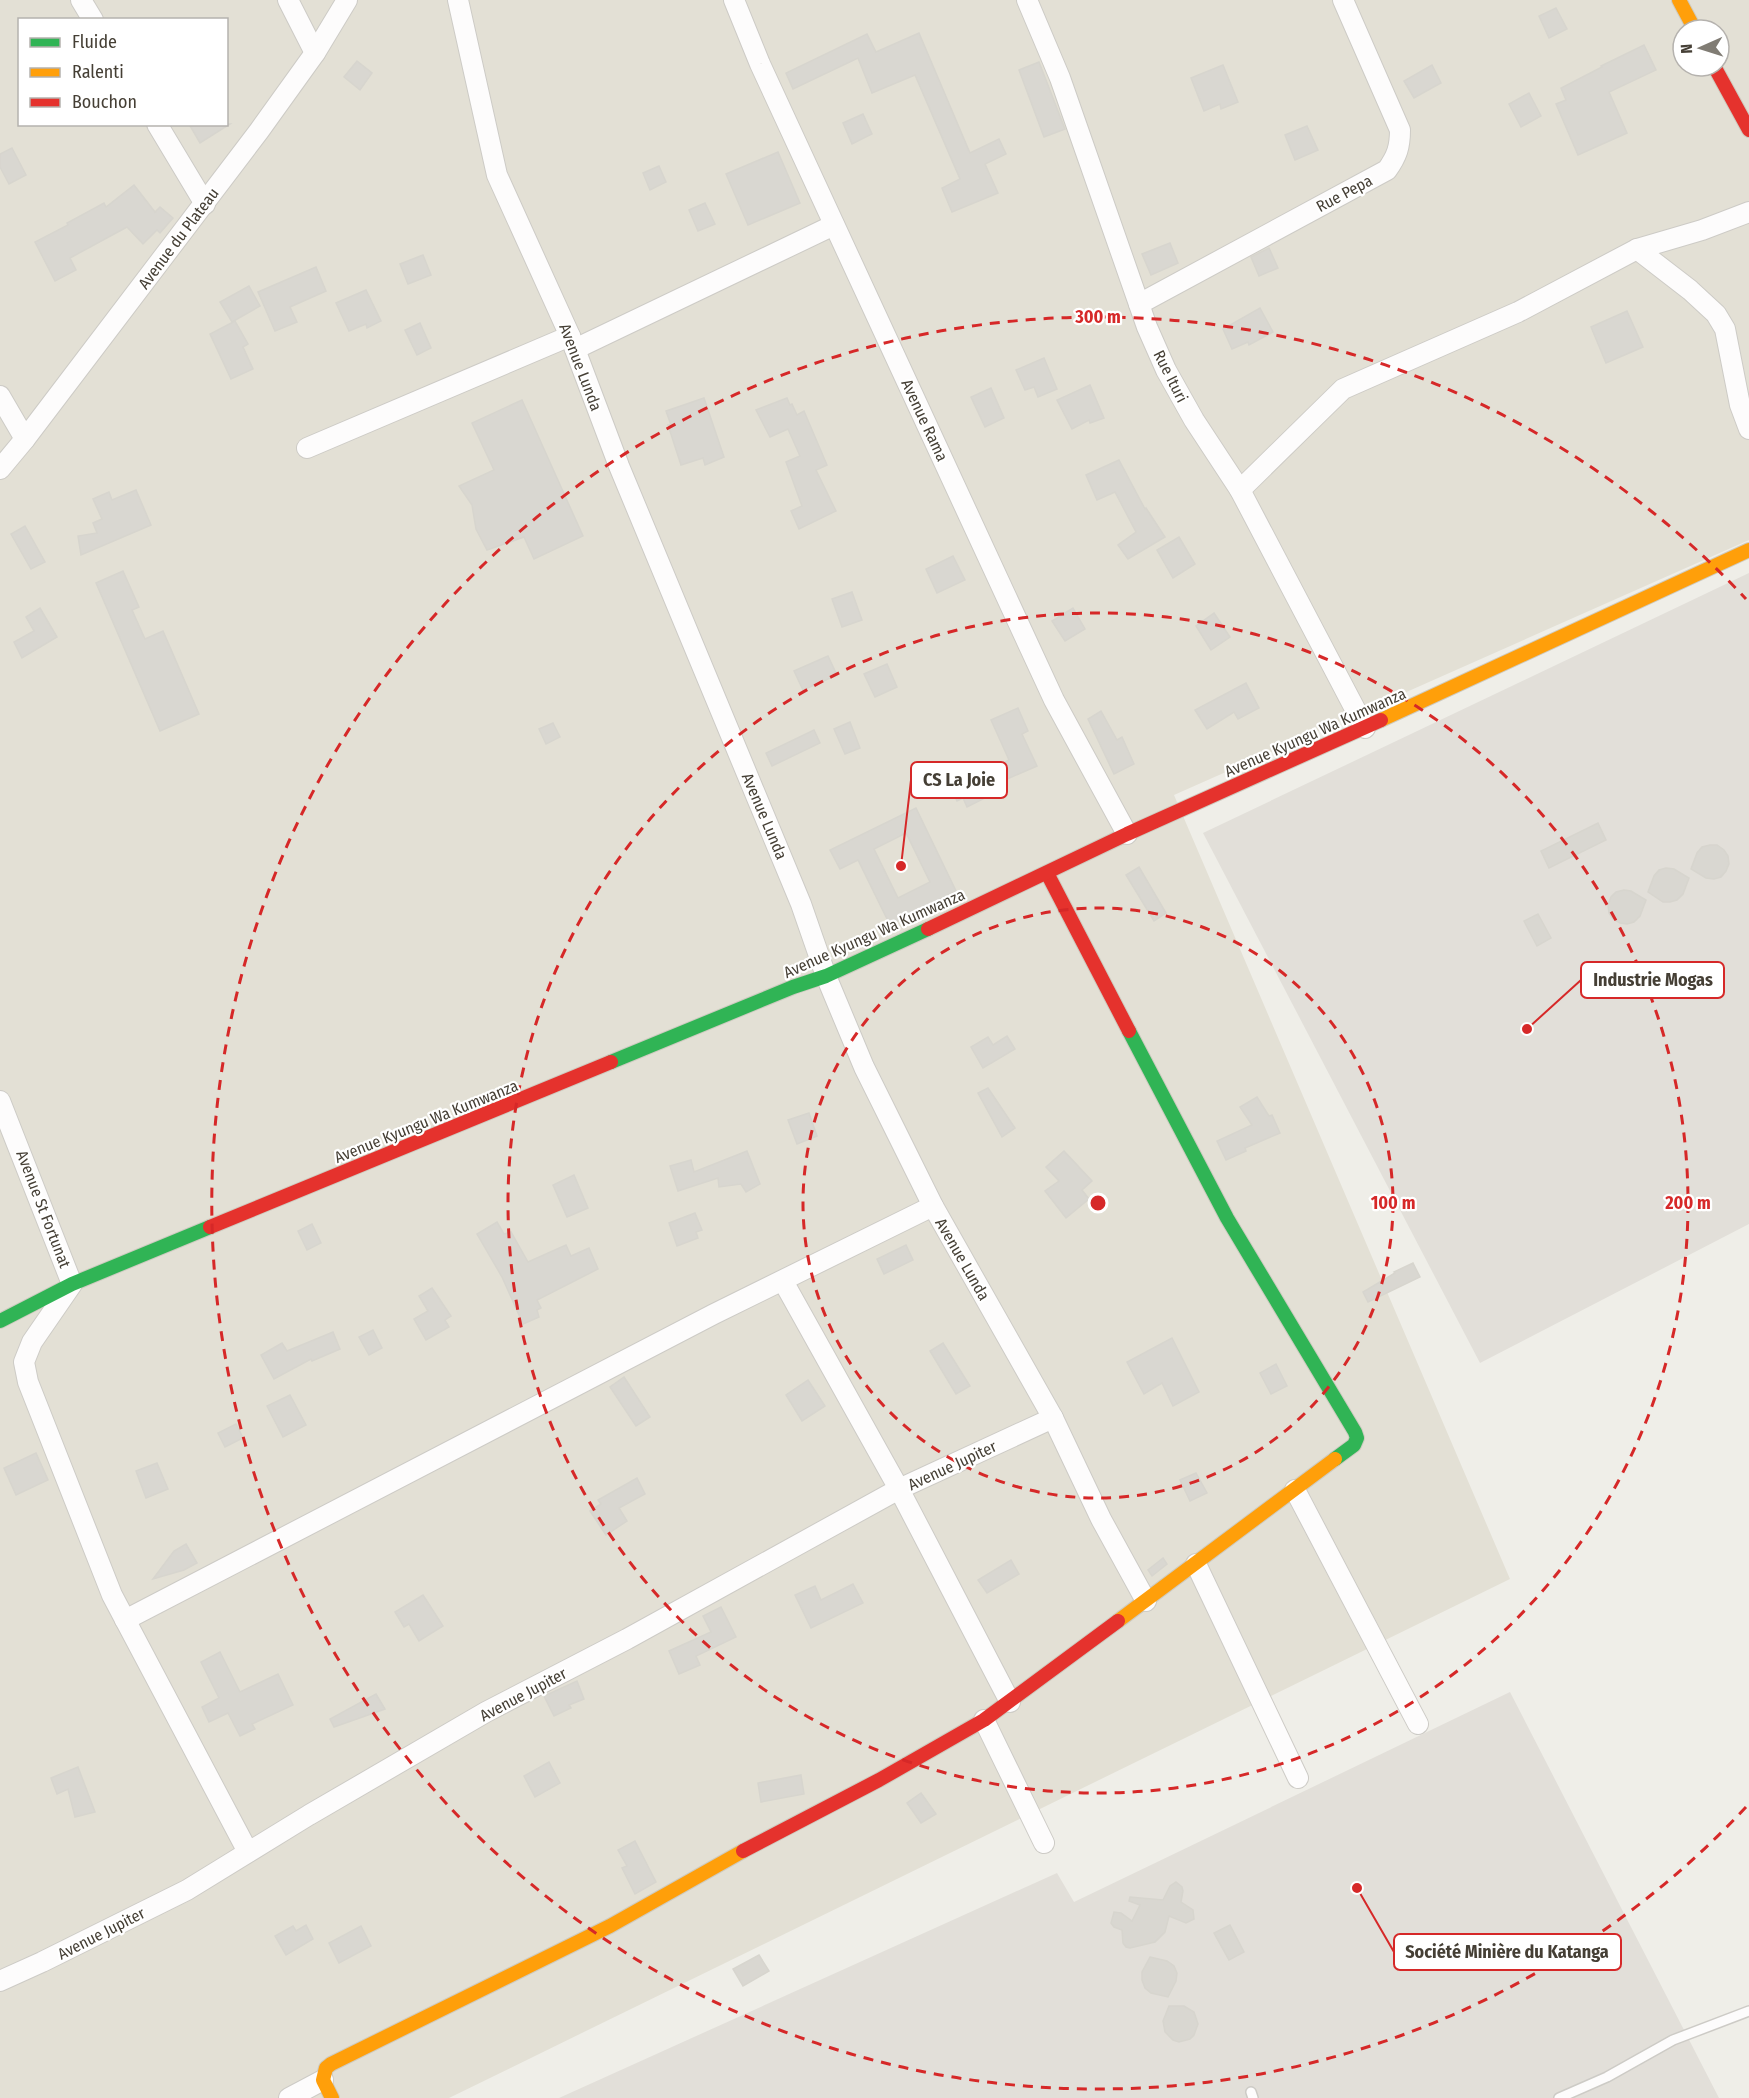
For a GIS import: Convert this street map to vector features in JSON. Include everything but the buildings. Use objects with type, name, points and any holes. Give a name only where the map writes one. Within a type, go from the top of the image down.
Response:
[{"type":"street","points":[[81,0],[92,18]]},
{"type":"street","points":[[288,0],[315,53]]},
{"type":"street","name":"Avenue du Plateau","points":[[0,469],[205,204],[315,53],[347,0]]},
{"type":"street","name":"Avenue Lunda","points":[[458,0],[497,175],[572,343],[619,466],[801,904],[826,976],[864,1066],[933,1206],[1053,1418],[1101,1519],[1146,1602]]},
{"type":"street","name":"Avenue Rama","points":[[734,0],[760,64],[1054,700],[1127,834]]},
{"type":"street","name":"Rue Ituri","points":[[1027,0],[1060,78],[1146,327],[1166,370],[1194,420],[1240,490],[1365,728]]},
{"type":"street","name":"Rue Pepa","points":[[1139,304],[1387,170],[1396,157],[1400,146],[1400,130],[1343,0]]},
{"type":"street","points":[[1679,0],[1689,18]]},
{"type":"street","points":[[1721,78],[1749,130]]},
{"type":"street","points":[[158,126],[205,204]]},
{"type":"street","points":[[1240,490],[1343,389],[1518,312],[1637,249],[1702,230],[1749,212]]},
{"type":"street","points":[[307,448],[572,343],[834,225]]},
{"type":"street","points":[[1637,249],[1690,290],[1716,315],[1725,329],[1740,405],[1749,429]]},
{"type":"street","points":[[0,396],[25,439]]},
{"type":"street","name":"Avenue Kyungu Wa Kumwanza","points":[[0,1321],[72,1284],[793,987],[826,976],[1127,834],[1365,728],[1749,550]]},
{"type":"street","points":[[332,2098],[323,2080],[326,2068],[331,2064],[610,1926],[766,1838],[879,1780],[984,1720],[1146,1602],[1354,1445],[1357,1438],[1355,1432],[1227,1218],[1047,873]]},
{"type":"street","name":"Avenue St Fortunat","points":[[0,1101],[72,1284]]},
{"type":"street","points":[[125,1620],[714,1314],[933,1206]]},
{"type":"street","points":[[783,1281],[899,1489],[1010,1702]]},
{"type":"street","points":[[72,1284],[32,1342],[24,1362],[28,1382],[112,1595],[248,1852]]},
{"type":"street","name":"Avenue Jupiter","points":[[0,1981],[187,1890],[486,1712],[627,1639],[899,1489],[1053,1418]]},
{"type":"street","points":[[1295,1490],[1418,1724]]},
{"type":"street","points":[[1196,1564],[1298,1778]]},
{"type":"street","points":[[984,1720],[1044,1843]]},
{"type":"street","points":[[289,2098],[323,2080]]},
{"type":"lane","points":[[1559,2098],[1607,2078],[1673,2040],[1749,2011]]},
{"type":"shaded area","points":[[0,0],[1749,0],[1749,540],[1174,795],[1510,1579],[449,2098],[0,2098]]},
{"type":"shaded area","points":[[1749,573],[1749,1224],[1480,1363],[1203,833]]},
{"type":"shaded area","points":[[1510,1692],[1719,2098],[559,2098],[1057,1873],[1074,1902]]},
{"type":"traffic: fast","points":[[611,1062],[793,987],[826,976],[928,929]]},
{"type":"traffic: fast","points":[[1129,1031],[1227,1218],[1355,1432],[1357,1438],[1354,1445],[1335,1459]]},
{"type":"traffic: fast","points":[[0,1321],[72,1284],[210,1227]]},
{"type":"traffic: slow","points":[[1679,0],[1689,18]]},
{"type":"traffic: slow","points":[[1381,720],[1749,550]]},
{"type":"traffic: slow","points":[[1118,1621],[1335,1459]]},
{"type":"traffic: slow","points":[[332,2098],[323,2080],[326,2068],[331,2064],[610,1926],[743,1851]]},
{"type":"traffic: jam","points":[[1721,78],[1749,130]]},
{"type":"traffic: jam","points":[[928,929],[1127,834],[1381,720]]},
{"type":"traffic: jam","points":[[1047,873],[1129,1031]]},
{"type":"traffic: jam","points":[[210,1227],[611,1062]]},
{"type":"traffic: jam","points":[[743,1851],[879,1780],[984,1720],[1118,1621]]},
{"type":"place","name":"CS La Joie","points":[[901,866]]},
{"type":"place","name":"Industrie Mogas","points":[[1527,1029]]},
{"type":"place","name":"Société Minière du Katanga","points":[[1357,1888]]}]
